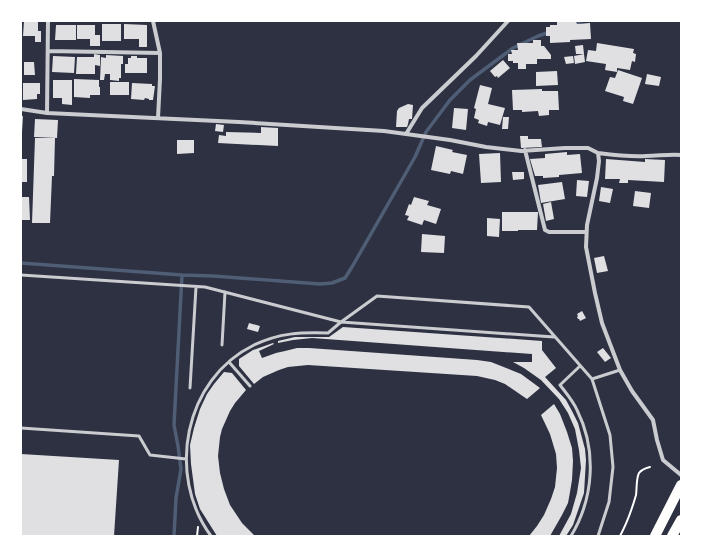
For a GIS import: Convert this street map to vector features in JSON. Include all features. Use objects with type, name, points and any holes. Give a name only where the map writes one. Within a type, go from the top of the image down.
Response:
[{"type":"main road","points":[[655,536],[681,485]]},
{"type":"main road","points":[[672,536],[681,520]]},
{"type":"street","points":[[47,113],[48,21]]},
{"type":"street","points":[[153,21],[160,53],[158,118]]},
{"type":"street","points":[[406,134],[422,108],[476,56],[508,21]]},
{"type":"street","points":[[48,51],[160,53]]},
{"type":"street","points":[[21,109],[47,113],[384,131],[450,140],[486,147],[525,150],[588,148],[598,153],[618,156],[647,156],[666,154],[681,156]]},
{"type":"street","points":[[525,150],[545,230],[550,232],[586,232]]},
{"type":"street","points":[[598,153],[599,161],[597,178],[587,225],[586,247],[602,323],[620,370],[632,391],[653,420],[663,460],[681,475]]},
{"type":"lane","points":[[21,276],[205,287],[341,322],[555,337]]},
{"type":"lane","points":[[190,388],[196,287]]},
{"type":"lane","points":[[222,345],[225,292]]},
{"type":"lane","points":[[211,536],[200,518],[194,504],[188,482],[186,459],[189,429],[198,402],[219,372],[229,362],[243,352],[278,337],[307,332],[328,333],[377,296],[529,307],[592,379],[610,436],[613,467],[609,502],[598,536]]},
{"type":"lane","points":[[229,362],[250,386]]},
{"type":"lane","points":[[571,536],[585,505],[589,488],[590,458],[586,433],[580,416],[577,409],[560,385],[580,366]]},
{"type":"lane","points":[[592,379],[620,370]]},
{"type":"lane","points":[[21,428],[139,436],[150,455],[186,459]]},
{"type":"path","points":[[620,536],[626,525],[636,494],[637,481],[640,472],[644,469],[650,468]]},
{"type":"building","points":[[24,21],[38,21],[38,31],[41,31],[41,42],[35,42],[35,36],[23,36]]},
{"type":"building","points":[[557,21],[576,22],[577,24],[590,23],[591,39],[550,43],[550,36],[546,36],[546,27],[550,27],[550,25],[557,25]]},
{"type":"building","points":[[102,24],[121,24],[121,41],[102,41]]},
{"type":"building","points":[[124,24],[147,25],[147,47],[139,47],[139,39],[124,39]]},
{"type":"building","points":[[56,25],[76,25],[76,40],[55,40]]},
{"type":"building","points":[[77,25],[95,25],[95,35],[100,35],[100,46],[90,46],[90,39],[77,39]]},
{"type":"building","points":[[533,40],[541,40],[541,46],[544,46],[551,55],[551,59],[537,59],[537,64],[526,64],[526,69],[518,69],[518,63],[508,61],[508,54],[512,54],[511,50],[518,50],[517,43],[533,43]]},
{"type":"building","points":[[597,43],[634,49],[633,53],[636,54],[635,62],[632,61],[630,70],[617,68],[617,72],[605,70],[606,64],[586,61],[588,50],[596,51]]},
{"type":"building","points":[[583,45],[584,54],[576,54],[575,46]]},
{"type":"building","points":[[94,54],[100,55],[100,66],[95,65],[95,74],[76,74],[77,57],[94,57]]},
{"type":"building","points":[[584,54],[585,62],[575,64],[574,56]]},
{"type":"building","points":[[106,55],[123,56],[123,64],[121,64],[121,78],[119,78],[119,81],[110,80],[110,74],[105,74],[104,80],[100,80],[101,57],[106,58]]},
{"type":"building","points":[[53,56],[75,57],[74,73],[52,72]]},
{"type":"building","points":[[131,56],[137,56],[137,58],[147,58],[147,73],[125,73],[125,64],[128,64],[128,58],[131,58]]},
{"type":"building","points":[[573,56],[574,63],[566,64],[564,57]]},
{"type":"building","points":[[503,60],[510,68],[498,78],[497,76],[495,77],[490,71]]},
{"type":"building","points":[[24,62],[34,62],[35,75],[24,75]]},
{"type":"building","points":[[618,70],[642,78],[633,104],[623,101],[624,97],[605,91],[610,77],[615,78]]},
{"type":"building","points":[[557,71],[558,85],[536,86],[536,72]]},
{"type":"building","points":[[647,74],[661,77],[659,86],[645,84]]},
{"type":"building","points":[[74,79],[99,80],[100,95],[90,95],[90,98],[74,97]]},
{"type":"building","points":[[53,80],[72,80],[72,105],[62,104],[62,98],[53,98]]},
{"type":"building","points":[[110,82],[129,82],[129,95],[110,95]]},
{"type":"building","points":[[23,83],[40,83],[40,94],[37,94],[37,99],[23,100]]},
{"type":"building","points":[[132,83],[152,84],[152,86],[155,86],[153,100],[145,98],[144,100],[131,99]]},
{"type":"building","points":[[480,85],[492,88],[488,104],[505,108],[500,125],[488,122],[487,126],[478,123],[479,120],[474,118],[476,109],[474,108]]},
{"type":"building","points":[[542,89],[542,91],[558,91],[559,110],[549,110],[549,115],[539,116],[538,111],[522,112],[522,110],[513,110],[512,90]]},
{"type":"building","points":[[408,104],[413,105],[412,119],[409,119],[407,127],[396,127],[397,111],[399,108]]},
{"type":"building","points":[[454,108],[468,109],[466,130],[452,128]]},
{"type":"building","points":[[21,116],[23,116],[22,132],[21,132]]},
{"type":"building","points":[[503,117],[509,117],[508,129],[502,129]]},
{"type":"building","points":[[35,119],[58,120],[57,138],[34,137]]},
{"type":"building","points":[[216,124],[224,125],[223,132],[215,131]]},
{"type":"building","points":[[261,127],[278,128],[278,146],[218,143],[219,135],[226,136],[226,132],[261,133]]},
{"type":"building","points":[[520,136],[528,136],[528,139],[541,139],[542,147],[521,148]]},
{"type":"building","points":[[35,138],[55,138],[54,176],[52,176],[50,223],[32,223]]},
{"type":"building","points":[[177,140],[194,140],[194,153],[177,154]]},
{"type":"building","points":[[436,146],[453,150],[452,152],[467,155],[463,174],[451,171],[450,174],[431,170]]},
{"type":"building","points":[[567,152],[567,155],[580,154],[582,173],[559,175],[559,177],[543,178],[543,176],[535,176],[530,159],[545,158],[545,154]]},
{"type":"building","points":[[500,153],[501,182],[481,183],[479,154]]},
{"type":"building","points":[[21,159],[27,159],[27,182],[21,182]]},
{"type":"building","points":[[606,159],[645,162],[645,159],[665,160],[664,182],[628,180],[628,183],[619,183],[620,179],[605,179]]},
{"type":"building","points":[[512,172],[524,172],[524,179],[513,180]]},
{"type":"building","points":[[577,180],[589,181],[587,197],[576,196]]},
{"type":"building","points":[[562,182],[565,199],[541,203],[538,185]]},
{"type":"building","points":[[601,187],[613,189],[610,203],[599,201]]},
{"type":"building","points":[[635,191],[651,193],[649,208],[633,206]]},
{"type":"building","points":[[21,197],[29,197],[30,220],[21,220]]},
{"type":"building","points":[[414,197],[429,201],[427,205],[441,209],[436,224],[424,220],[422,225],[407,220],[409,216],[405,215],[409,204],[411,205]]},
{"type":"building","points":[[551,202],[554,219],[546,221],[543,204]]},
{"type":"building","points":[[502,212],[538,212],[537,230],[502,231]]},
{"type":"building","points":[[487,218],[500,219],[499,237],[487,236]]},
{"type":"building","points":[[422,234],[445,236],[444,253],[421,252]]},
{"type":"building","points":[[604,256],[608,271],[597,273],[594,258]]},
{"type":"building","points":[[582,311],[586,318],[580,321],[577,314]]},
{"type":"building","points":[[249,323],[260,326],[258,332],[247,329]]},
{"type":"building","points":[[343,327],[542,341],[542,350],[556,368],[545,377],[566,400],[578,423],[585,449],[586,460],[584,493],[573,525],[566,536],[559,536],[571,514],[577,493],[581,468],[579,450],[575,429],[568,413],[559,399],[541,380],[513,362],[532,362],[532,354],[312,338],[278,343],[278,341],[295,337],[329,337]]},
{"type":"building","points":[[273,343],[274,344],[259,351],[262,358],[297,348],[309,348],[477,360],[491,362],[521,374],[540,388],[527,399],[505,384],[477,376],[308,365],[288,367],[279,370],[263,377],[254,384],[239,366],[239,359],[253,350]]},
{"type":"building","points":[[603,348],[611,358],[605,362],[597,352]]},
{"type":"building","points":[[224,372],[232,373],[246,390],[230,411],[222,429],[218,456],[220,473],[230,505],[242,523],[255,536],[217,536],[200,509],[195,494],[190,445],[194,428],[207,394]]},
{"type":"building","points":[[554,404],[560,414],[572,448],[572,480],[568,503],[550,536],[529,536],[544,515],[555,487],[557,468],[556,454],[550,434],[541,415]]},
{"type":"building","points":[[21,454],[119,460],[114,536],[21,536]]},
{"type":"waterway","points":[[573,24],[581,21]]},
{"type":"waterway","points":[[21,263],[320,284],[332,283],[345,278],[415,157],[426,132],[450,100],[470,80],[513,48],[550,32]]},
{"type":"waterway","points":[[174,536],[176,498],[181,469],[174,425],[182,275]]}]
